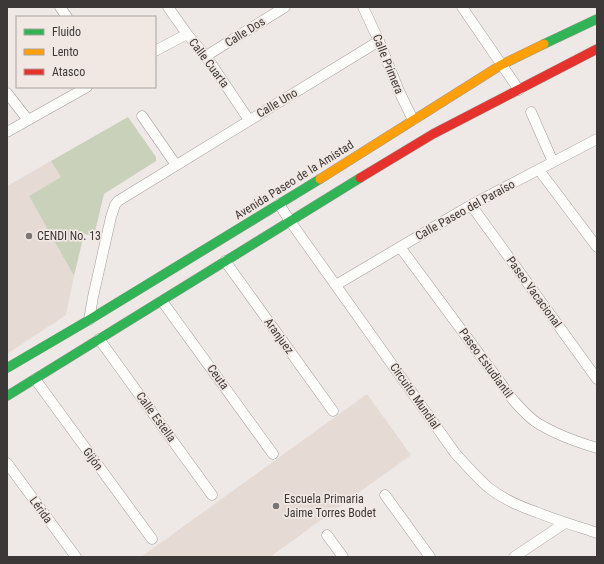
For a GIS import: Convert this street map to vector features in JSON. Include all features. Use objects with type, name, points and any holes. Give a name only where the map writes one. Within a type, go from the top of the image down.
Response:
[{"type":"street","points":[[60,7],[66,16]]},
{"type":"street","name":"Calle Cuarta","points":[[168,7],[187,34],[206,56],[249,120]]},
{"type":"street","name":"Calle Dos","points":[[206,56],[285,7]]},
{"type":"street","name":"Calle Primera","points":[[363,7],[413,120]]},
{"type":"street","points":[[462,7],[519,90]]},
{"type":"street","name":"Avenida Paseo de la Amistad","points":[[7,368],[89,320],[279,204],[501,65],[597,19]]},
{"type":"street","points":[[156,50],[187,34]]},
{"type":"street","name":"Calle Uno","points":[[89,320],[112,210],[123,197],[379,41]]},
{"type":"street","points":[[7,396],[390,159],[433,134],[597,49]]},
{"type":"street","points":[[7,132],[85,88]]},
{"type":"street","points":[[7,93],[28,120]]},
{"type":"street","points":[[531,112],[553,162]]},
{"type":"street","points":[[142,116],[176,164]]},
{"type":"street","name":"Calle Paseo del Paraíso","points":[[336,285],[471,205],[597,139]]},
{"type":"street","points":[[539,170],[597,247]]},
{"type":"street","name":"Circuito Mundial","points":[[279,204],[290,222],[455,453],[479,478],[500,496],[518,505],[565,523],[597,533]]},
{"type":"street","name":"Paseo Vacacional","points":[[471,205],[597,379]]},
{"type":"street","name":"Paseo Estudiantil","points":[[400,247],[514,402],[538,424],[577,442],[597,448]]},
{"type":"street","name":"Aranjuez","points":[[225,261],[333,411]]},
{"type":"street","name":"Ceuta","points":[[162,300],[273,454]]},
{"type":"street","name":"Calle Estella","points":[[99,339],[212,495]]},
{"type":"street","name":"Gijón","points":[[35,379],[152,539]]},
{"type":"street","name":"Lérida","points":[[7,463],[76,557]]},
{"type":"street","points":[[384,495],[430,557]]},
{"type":"street","points":[[514,557],[565,523]]},
{"type":"street","points":[[327,535],[343,557]]},
{"type":"shaded area","name":"CENDI No. 13","points":[[51,161],[61,177],[29,196],[74,276],[66,315],[7,354],[7,186]]},
{"type":"shaded area","name":"Escuela Primaria Jaime Torres Bodet","points":[[367,394],[411,455],[270,557],[141,557]]},
{"type":"green space","points":[[128,117],[156,157],[156,161],[104,194],[94,236],[84,234],[74,276],[29,196],[61,177],[51,161]]},
{"type":"traffic: fast","points":[[544,44],[597,19]]},
{"type":"traffic: fast","points":[[7,396],[360,178]]},
{"type":"traffic: fast","points":[[7,368],[89,320],[320,179]]},
{"type":"traffic: slow","points":[[320,179],[501,65],[544,44]]},
{"type":"traffic: jam","points":[[360,178],[433,134],[597,49]]},
{"type":"place","name":"CENDI No. 13","points":[[29,236]]},
{"type":"place","name":"Escuela Primaria Jaime Torres Bodet","points":[[276,506]]}]
